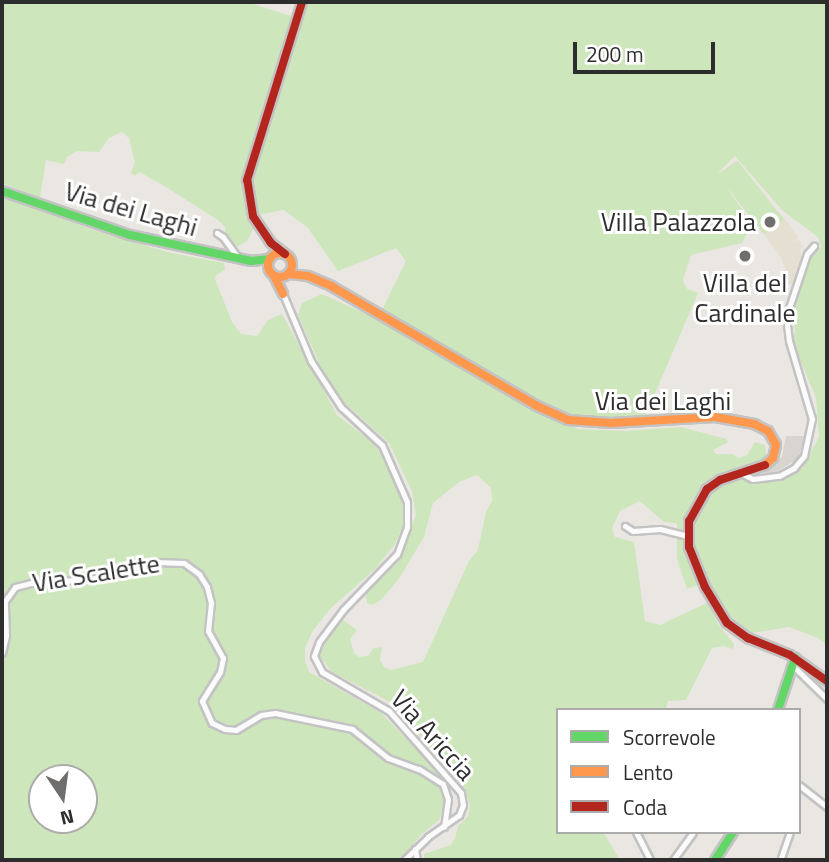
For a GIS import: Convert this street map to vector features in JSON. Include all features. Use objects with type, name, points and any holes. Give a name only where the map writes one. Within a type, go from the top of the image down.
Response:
[{"type":"main road","points":[[272,274],[271,243],[253,216],[247,180],[302,2]]},
{"type":"main road","name":"Via dei Laghi","points":[[2,191],[107,228],[251,261],[272,274],[308,276]]},
{"type":"main road","name":"Via dei Laghi","points":[[271,243],[308,276],[358,300],[533,404],[568,420],[611,424],[712,416],[757,425],[774,438],[775,455],[762,467],[720,480],[704,492],[691,517],[688,537]]},
{"type":"main road","name":"Via dei Laghi","points":[[251,261],[288,257]]},
{"type":"main road","name":"Via Ariccia","points":[[284,294],[288,257]]},
{"type":"main road","name":"Via Ariccia","points":[[272,274],[284,294]]},
{"type":"main road","points":[[688,537],[700,578],[723,618],[742,634],[827,681]]},
{"type":"main road","points":[[779,708],[794,662]]},
{"type":"main road","points":[[715,860],[732,834]]},
{"type":"street","points":[[217,233],[223,237],[237,258]]},
{"type":"street","points":[[741,473],[752,479],[776,477],[792,469],[804,456],[812,419],[787,334],[786,317],[807,254],[814,246]]},
{"type":"street","name":"Via Ariccia","points":[[284,294],[300,341],[332,396],[384,448],[402,488],[408,510],[407,527],[397,554],[327,631],[316,648],[315,663],[327,675],[384,706],[457,787],[463,799],[462,810],[404,860]]},
{"type":"street","points":[[625,526],[633,531],[660,529],[688,537]]},
{"type":"street","name":"Via Scalette","points":[[2,653],[6,635],[5,601],[15,587],[31,583],[91,579],[153,562],[181,562],[197,572],[207,587],[211,603],[208,629],[223,658],[221,670],[202,701],[212,723],[225,729],[236,730],[272,712],[351,728],[388,758],[417,768],[443,784],[448,797],[443,827]]},
{"type":"street","points":[[794,662],[827,699]]},
{"type":"street","points":[[801,786],[826,804]]},
{"type":"street","points":[[637,834],[650,860]]},
{"type":"street","points":[[673,860],[692,834]]},
{"type":"street","points":[[781,858],[789,834]]},
{"type":"street","points":[[415,849],[417,860]]},
{"type":"shaded area","name":"Villa Palazzola","points":[[735,161],[789,224],[798,238],[795,241],[799,240],[803,246],[800,249],[802,264],[794,286],[785,283],[788,277],[781,257],[718,175]]},
{"type":"shaded area","points":[[786,436],[805,436],[798,459],[771,475],[762,472],[782,457]]},
{"type":"green space","points":[[2,2],[247,2],[291,16],[246,162],[244,197],[254,228],[247,241],[235,248],[225,234],[225,227],[218,220],[139,172],[135,176],[131,173],[135,162],[129,138],[122,132],[109,138],[99,152],[77,151],[67,157],[64,164],[46,160],[40,198],[2,183]]},
{"type":"green space","points":[[306,2],[827,2],[827,645],[818,638],[789,627],[746,634],[730,623],[702,573],[692,542],[691,529],[699,506],[714,487],[734,480],[780,480],[803,468],[819,437],[816,398],[793,342],[795,329],[792,313],[811,259],[821,247],[818,237],[783,211],[735,156],[717,174],[738,161],[784,220],[764,234],[725,185],[752,224],[742,243],[691,255],[683,280],[687,289],[698,293],[644,419],[608,421],[568,416],[382,310],[406,261],[396,248],[338,271],[308,228],[284,210],[258,215],[252,196],[254,164]]},
{"type":"green space","points":[[2,195],[90,229],[171,253],[224,263],[225,270],[216,275],[215,279],[232,322],[241,334],[257,336],[268,320],[282,314],[337,415],[373,443],[383,456],[403,499],[403,525],[395,544],[376,568],[329,610],[312,632],[305,648],[305,661],[309,672],[381,713],[445,779],[444,806],[439,820],[422,834],[400,860],[2,860]]},
{"type":"green space","points":[[322,294],[375,318],[528,405],[578,429],[625,431],[681,427],[726,439],[728,442],[713,450],[716,454],[732,454],[739,458],[747,455],[755,442],[765,445],[767,459],[761,464],[704,488],[693,501],[683,532],[685,550],[693,569],[718,624],[734,644],[733,649],[724,646],[712,648],[686,700],[668,701],[666,708],[556,708],[556,834],[604,834],[620,860],[424,860],[424,854],[451,845],[458,826],[468,816],[470,807],[466,791],[392,703],[332,672],[319,655],[340,618],[357,630],[350,639],[354,653],[359,657],[368,656],[374,648],[382,647],[380,660],[384,667],[391,670],[423,662],[469,561],[478,550],[486,512],[492,501],[491,488],[477,475],[459,482],[433,503],[424,537],[398,580],[381,600],[372,605],[367,603],[365,591],[397,560],[416,515],[412,491],[389,443],[343,401],[321,367],[298,315],[302,303]],"holes":[[[640,501],[664,522],[677,523],[677,559],[687,589],[698,585],[707,603],[660,625],[645,621],[634,542],[615,537],[612,528],[620,511]]]},
{"type":"traffic: fast","points":[[2,191],[130,235],[251,261],[270,259]]},
{"type":"traffic: fast","points":[[779,708],[795,658]]},
{"type":"traffic: fast","points":[[715,860],[732,834]]},
{"type":"traffic: slow","points":[[280,253],[289,256],[292,265],[289,274],[280,277],[271,274],[268,265],[271,256],[280,253]]},
{"type":"traffic: slow","points":[[289,274],[308,276],[331,286],[537,406],[568,420],[611,423],[715,417],[754,424],[768,431],[776,445],[773,458],[765,465]]},
{"type":"traffic: slow","points":[[274,276],[283,294]]},
{"type":"traffic: jam","points":[[285,254],[271,243],[253,216],[247,180],[302,2]]},
{"type":"traffic: jam","points":[[765,465],[720,480],[707,489],[689,521],[689,547],[705,587],[727,623],[748,638],[790,655],[827,681]]},
{"type":"place","name":"Villa Palazzola","points":[[770,222]]},
{"type":"place","name":"Villa del Cardinale","points":[[745,256]]}]
